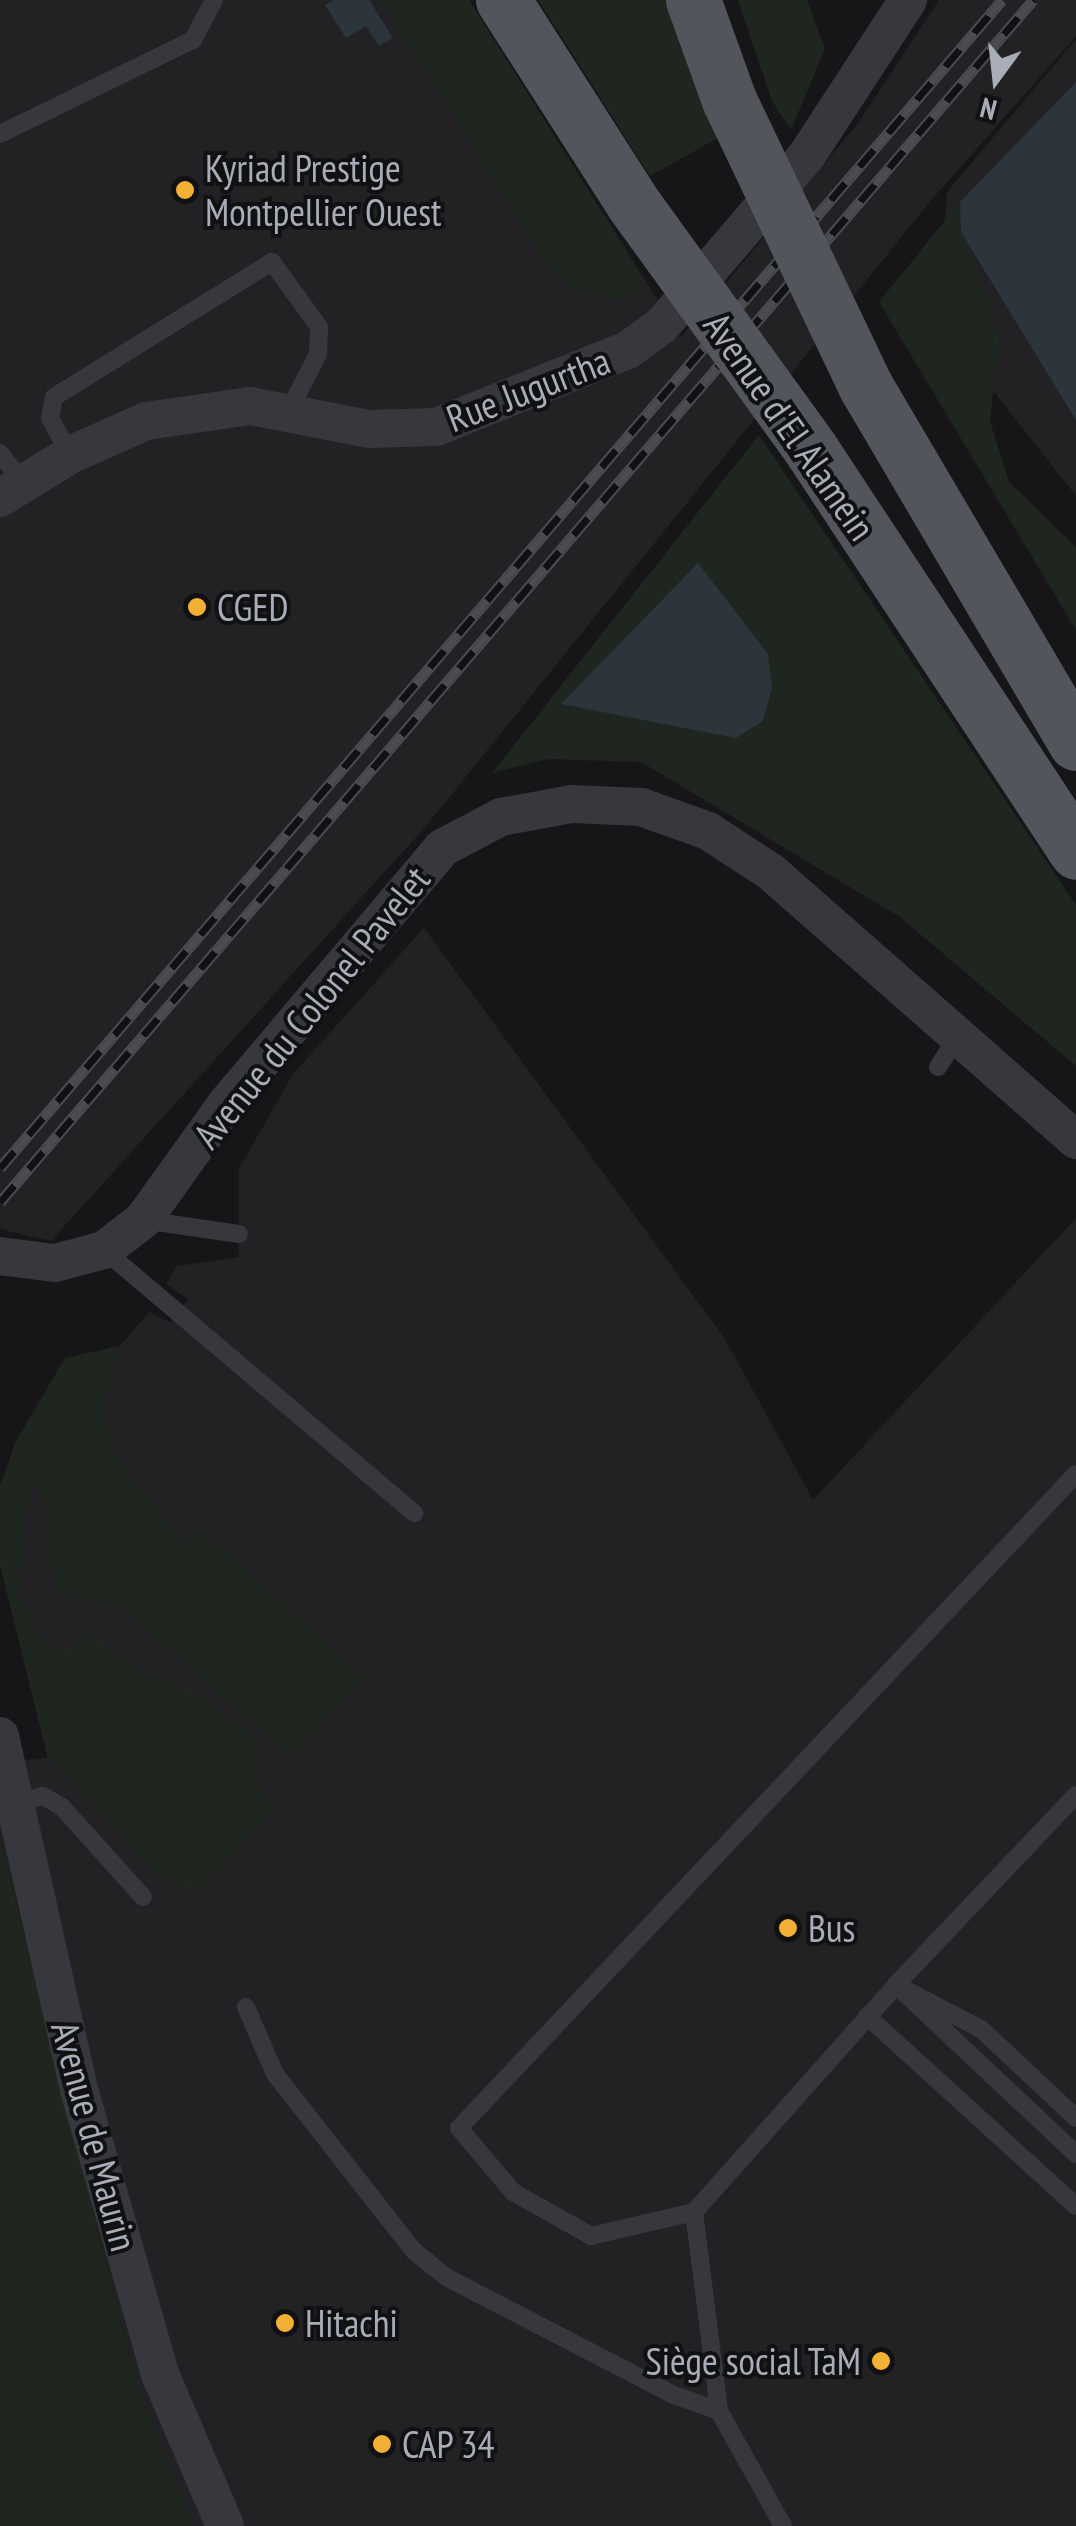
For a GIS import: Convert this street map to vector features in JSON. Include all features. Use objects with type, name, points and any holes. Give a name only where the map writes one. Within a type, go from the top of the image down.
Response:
[{"type":"main road","name":"Avenue d'El Alamein","points":[[503,0],[632,202],[812,450],[1076,852]]},
{"type":"main road","name":"Avenue d'El Alamein","points":[[693,0],[729,100],[866,387],[1076,743]]},
{"type":"street","name":"Rue Jugurtha","points":[[12,490],[70,455],[146,421],[250,406],[370,429],[436,427],[628,350],[662,325],[807,155],[908,0]]},
{"type":"street","name":"Avenue du Colonel Pavelet","points":[[0,1257],[54,1263],[104,1250],[143,1220],[226,1104],[384,911],[442,848],[501,817],[572,804],[640,807],[708,831],[771,872],[948,1052],[1076,1140]]},
{"type":"street","name":"Avenue de Maurin","points":[[0,1736],[80,2092],[154,2355],[225,2526]]},
{"type":"lane","points":[[0,134],[193,40],[214,0]]},
{"type":"lane","points":[[70,455],[50,418],[54,396],[272,262],[319,327],[318,354],[288,412]]},
{"type":"lane","points":[[0,453],[12,490]]},
{"type":"lane","points":[[143,1220],[238,1234]]},
{"type":"lane","points":[[104,1250],[414,1513]]},
{"type":"lane","points":[[1076,1474],[459,2128],[513,2192],[590,2236],[694,2212],[867,2016],[1076,1796]]},
{"type":"lane","points":[[16,1804],[42,1796],[62,1807],[144,1897]]},
{"type":"lane","points":[[896,1985],[982,2029],[1076,2118]]},
{"type":"lane","points":[[896,1985],[1076,2154]]},
{"type":"lane","points":[[246,2007],[275,2074],[414,2251],[446,2277],[674,2394],[719,2411]]},
{"type":"lane","points":[[867,2016],[1076,2206]]},
{"type":"lane","points":[[694,2212],[719,2411],[783,2526]]},
{"type":"shaded area","points":[[0,0],[469,0],[681,337],[859,122],[939,0],[1076,0],[1076,36],[928,204],[427,825],[51,1241],[0,1229]]},
{"type":"shaded area","points":[[333,0],[369,0],[393,38],[379,46],[366,26],[346,38],[325,5]]},
{"type":"shaded area","points":[[381,0],[469,0],[643,278],[633,298],[609,301],[573,288],[545,263]]},
{"type":"shaded area","points":[[538,0],[672,0],[718,138],[650,176]]},
{"type":"shaded area","points":[[738,0],[807,0],[825,49],[791,130],[772,101]]},
{"type":"shaded area","points":[[1076,39],[1076,496],[938,321],[947,192]]},
{"type":"shaded area","points":[[1076,82],[1076,420],[961,232],[960,202]]},
{"type":"shaded area","points":[[960,202],[961,232],[999,336],[990,421],[1009,482],[1076,547],[1076,630],[879,302]]},
{"type":"shaded area","points":[[759,435],[1076,905],[1076,1066],[900,917],[641,762],[548,759],[492,773]]},
{"type":"shaded area","points":[[698,563],[768,654],[772,688],[763,721],[736,738],[561,704]]},
{"type":"shaded area","points":[[424,928],[725,1339],[813,1500],[1076,1218],[1076,2526],[192,2526],[137,2388],[0,1837],[0,1762],[48,1758],[0,1565],[0,1487],[15,1443],[65,1358],[120,1346],[149,1312],[170,1322],[188,1299],[166,1284],[177,1266],[239,1257],[239,1169],[293,1074]]},
{"type":"shaded area","points":[[120,1346],[101,1412],[114,1455],[185,1544],[199,1529],[364,1677],[291,1759],[126,1611],[59,1592],[44,1536],[43,1504],[29,1475],[19,1593],[48,1650],[66,1651],[84,1636],[98,1640],[148,1677],[175,1681],[253,1734],[261,1792],[275,1807],[200,1890],[165,1880],[48,1759],[0,1565],[0,1487],[15,1443],[65,1358]]},
{"type":"shaded area","points":[[0,1837],[137,2388],[192,2526],[0,2526]]},
{"type":"railway","points":[[0,1168],[1002,0]]},
{"type":"railway","points":[[0,1202],[1033,0]]},
{"type":"place","name":"Kyriad Prestige Montpellier Ouest","points":[[185,190]]},
{"type":"place","name":"CGED","points":[[197,607]]},
{"type":"place","name":"Bus","points":[[788,1928]]},
{"type":"place","name":"Hitachi","points":[[285,2323]]},
{"type":"place","name":"Siège social TaM","points":[[881,2361]]},
{"type":"place","name":"CAP 34","points":[[382,2444]]}]
